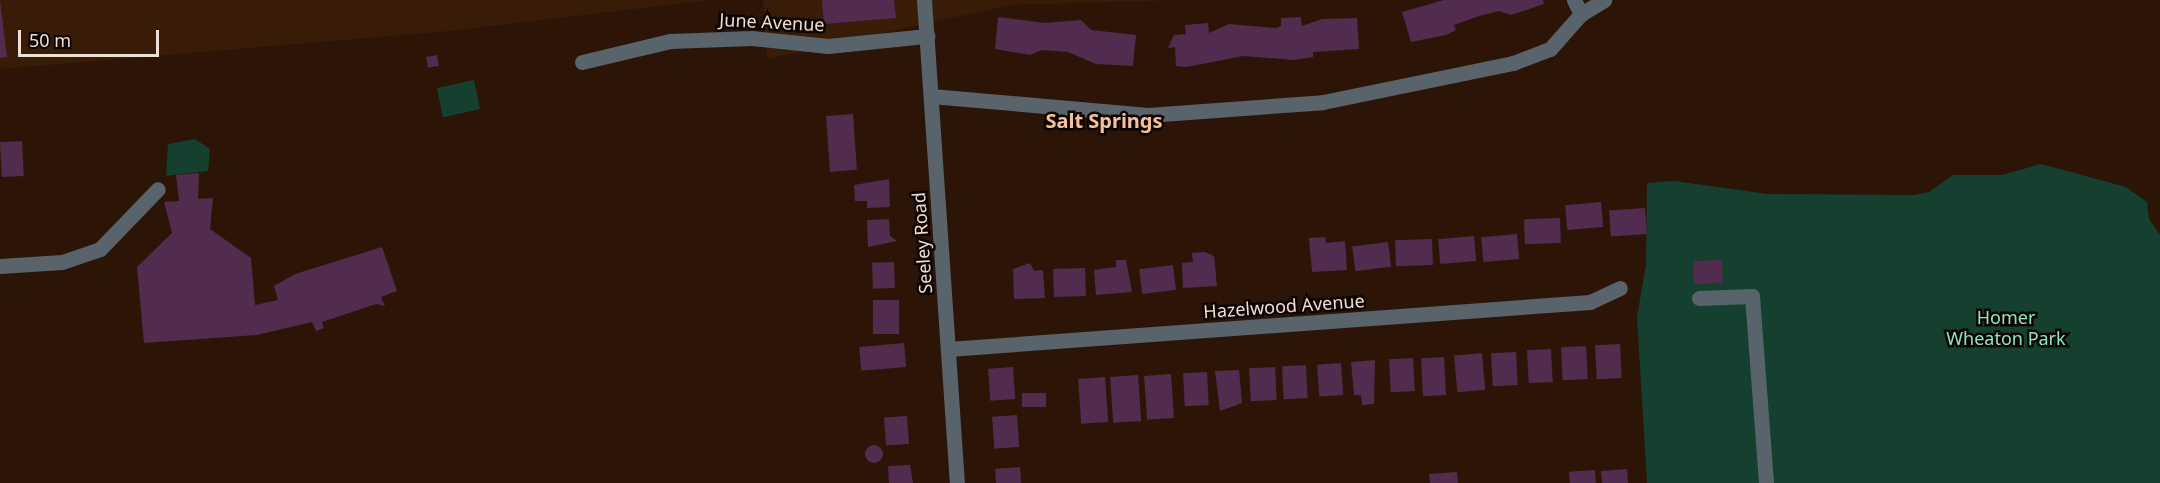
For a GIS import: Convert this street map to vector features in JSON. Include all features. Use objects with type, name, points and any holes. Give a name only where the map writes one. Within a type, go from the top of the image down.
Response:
[{"type":"street","name":"Seeley Road","points":[[924,0],[957,483]]},
{"type":"street","points":[[931,96],[1148,115],[1323,102],[1513,63],[1550,49],[1578,7],[1604,0]]},
{"type":"street","name":"June Avenue","points":[[582,63],[670,40],[752,38],[828,46],[927,36]]},
{"type":"street","points":[[0,266],[62,262],[100,249],[158,189]]},
{"type":"street","name":"Hazelwood Avenue","points":[[948,349],[1590,302],[1620,288]]},
{"type":"street","points":[[1699,298],[1752,296],[1766,483]]},
{"type":"shaded area","points":[[0,0],[710,0],[450,31],[0,69]]},
{"type":"shaded area","points":[[763,0],[1177,0],[1010,5],[767,59]]},
{"type":"green space","points":[[474,80],[480,109],[443,117],[437,88]]},
{"type":"green space","points":[[195,139],[210,149],[208,171],[166,176],[168,144]]},
{"type":"green space","name":"Homer Wheaton Park","points":[[2041,164],[2126,187],[2147,202],[2149,219],[2160,235],[2160,483],[1647,483],[1637,317],[1646,265],[1647,183],[1674,181],[1768,194],[1914,195],[1929,192],[1953,175],[2002,175]]},
{"type":"building","points":[[0,0],[7,57],[0,58]]},
{"type":"building","points":[[822,0],[894,0],[896,18],[824,24]]},
{"type":"building","points":[[1444,0],[1543,0],[1544,4],[1511,15],[1499,11],[1479,16],[1454,25],[1456,30],[1446,35],[1411,42],[1402,12]]},
{"type":"building","points":[[998,17],[1045,23],[1081,20],[1091,30],[1136,35],[1133,66],[1096,64],[1068,52],[1042,50],[1030,55],[995,49]]},
{"type":"building","points":[[1301,17],[1302,26],[1322,19],[1357,18],[1359,49],[1313,52],[1313,57],[1294,60],[1243,56],[1187,67],[1176,66],[1175,47],[1168,48],[1174,35],[1186,34],[1185,25],[1208,23],[1209,33],[1229,24],[1276,28],[1281,26],[1281,18]]},
{"type":"building","points":[[437,55],[439,66],[428,68],[426,57]]},
{"type":"building","points":[[853,114],[857,170],[830,172],[826,116]]},
{"type":"building","points":[[22,141],[24,176],[2,177],[0,142]]},
{"type":"building","points":[[199,173],[198,199],[213,198],[210,229],[251,258],[255,305],[278,300],[274,286],[295,274],[382,247],[397,291],[381,297],[385,306],[376,304],[322,322],[324,328],[316,331],[312,322],[257,335],[144,343],[137,267],[172,233],[164,202],[179,201],[176,175]]},
{"type":"building","points":[[889,179],[890,207],[867,208],[867,201],[855,201],[854,185]]},
{"type":"building","points":[[1601,202],[1603,227],[1567,230],[1565,205]]},
{"type":"building","points":[[1645,208],[1647,234],[1611,236],[1609,211]]},
{"type":"building","points":[[1560,218],[1561,243],[1525,244],[1524,219]]},
{"type":"building","points":[[889,219],[890,236],[897,241],[868,247],[867,220]]},
{"type":"building","points":[[1517,234],[1519,259],[1483,262],[1481,237]]},
{"type":"building","points":[[1474,236],[1476,261],[1440,264],[1438,239]]},
{"type":"building","points":[[1325,237],[1326,243],[1345,241],[1347,270],[1312,272],[1309,238]]},
{"type":"building","points":[[1432,239],[1433,265],[1396,266],[1395,240]]},
{"type":"building","points":[[1388,242],[1391,267],[1355,271],[1352,246]]},
{"type":"building","points":[[1205,252],[1214,256],[1217,286],[1183,288],[1182,263],[1193,262],[1192,253]]},
{"type":"building","points":[[1116,260],[1126,260],[1132,292],[1096,295],[1094,270],[1116,267]]},
{"type":"building","points":[[1722,260],[1723,283],[1694,284],[1693,261]]},
{"type":"building","points":[[894,262],[895,288],[873,289],[872,263]]},
{"type":"building","points":[[1030,263],[1034,271],[1043,270],[1045,298],[1014,299],[1013,269]]},
{"type":"building","points":[[1173,265],[1176,290],[1142,294],[1139,269]]},
{"type":"building","points":[[1085,268],[1086,296],[1054,297],[1053,269]]},
{"type":"building","points":[[873,300],[899,300],[899,334],[873,334]]},
{"type":"building","points":[[904,343],[906,367],[861,371],[859,347]]},
{"type":"building","points":[[1620,344],[1622,378],[1597,379],[1595,345]]},
{"type":"building","points":[[1586,346],[1588,379],[1563,380],[1561,347]]},
{"type":"building","points":[[1551,349],[1553,382],[1529,383],[1527,350]]},
{"type":"building","points":[[1516,352],[1518,385],[1493,386],[1491,353]]},
{"type":"building","points":[[1482,353],[1485,390],[1457,392],[1454,355]]},
{"type":"building","points":[[1444,357],[1446,395],[1423,396],[1421,358]]},
{"type":"building","points":[[1413,358],[1415,391],[1391,392],[1389,359]]},
{"type":"building","points":[[1375,360],[1374,404],[1362,405],[1361,395],[1354,395],[1351,362]]},
{"type":"building","points":[[1341,363],[1343,395],[1319,397],[1317,365]]},
{"type":"building","points":[[1306,365],[1308,398],[1284,399],[1282,366]]},
{"type":"building","points":[[1013,367],[1015,399],[990,401],[988,369]]},
{"type":"building","points":[[1275,367],[1277,400],[1251,401],[1249,368]]},
{"type":"building","points":[[1239,370],[1242,403],[1220,411],[1215,371]]},
{"type":"building","points":[[1207,372],[1209,405],[1185,406],[1183,373]]},
{"type":"building","points":[[1171,374],[1174,418],[1147,420],[1144,376]]},
{"type":"building","points":[[1138,375],[1141,421],[1113,423],[1110,377]]},
{"type":"building","points":[[1105,377],[1108,422],[1081,424],[1078,379]]},
{"type":"building","points":[[1022,393],[1046,393],[1046,407],[1022,407]]},
{"type":"building","points":[[1017,415],[1019,447],[994,449],[992,417]]},
{"type":"building","points":[[907,416],[909,444],[886,446],[884,418]]},
{"type":"building","points":[[874,445],[880,448],[883,454],[880,460],[874,463],[868,460],[865,454],[868,448]]},
{"type":"building","points":[[910,465],[913,483],[889,483],[888,466]]},
{"type":"building","points":[[1020,467],[1021,483],[996,483],[995,469]]},
{"type":"building","points":[[1627,469],[1628,483],[1602,483],[1601,471]]},
{"type":"building","points":[[1595,470],[1596,483],[1570,483],[1569,472]]},
{"type":"building","points":[[1457,472],[1458,483],[1430,483],[1429,474]]},
{"type":"district","name":"Salt Springs","points":[[1104,120]]}]
